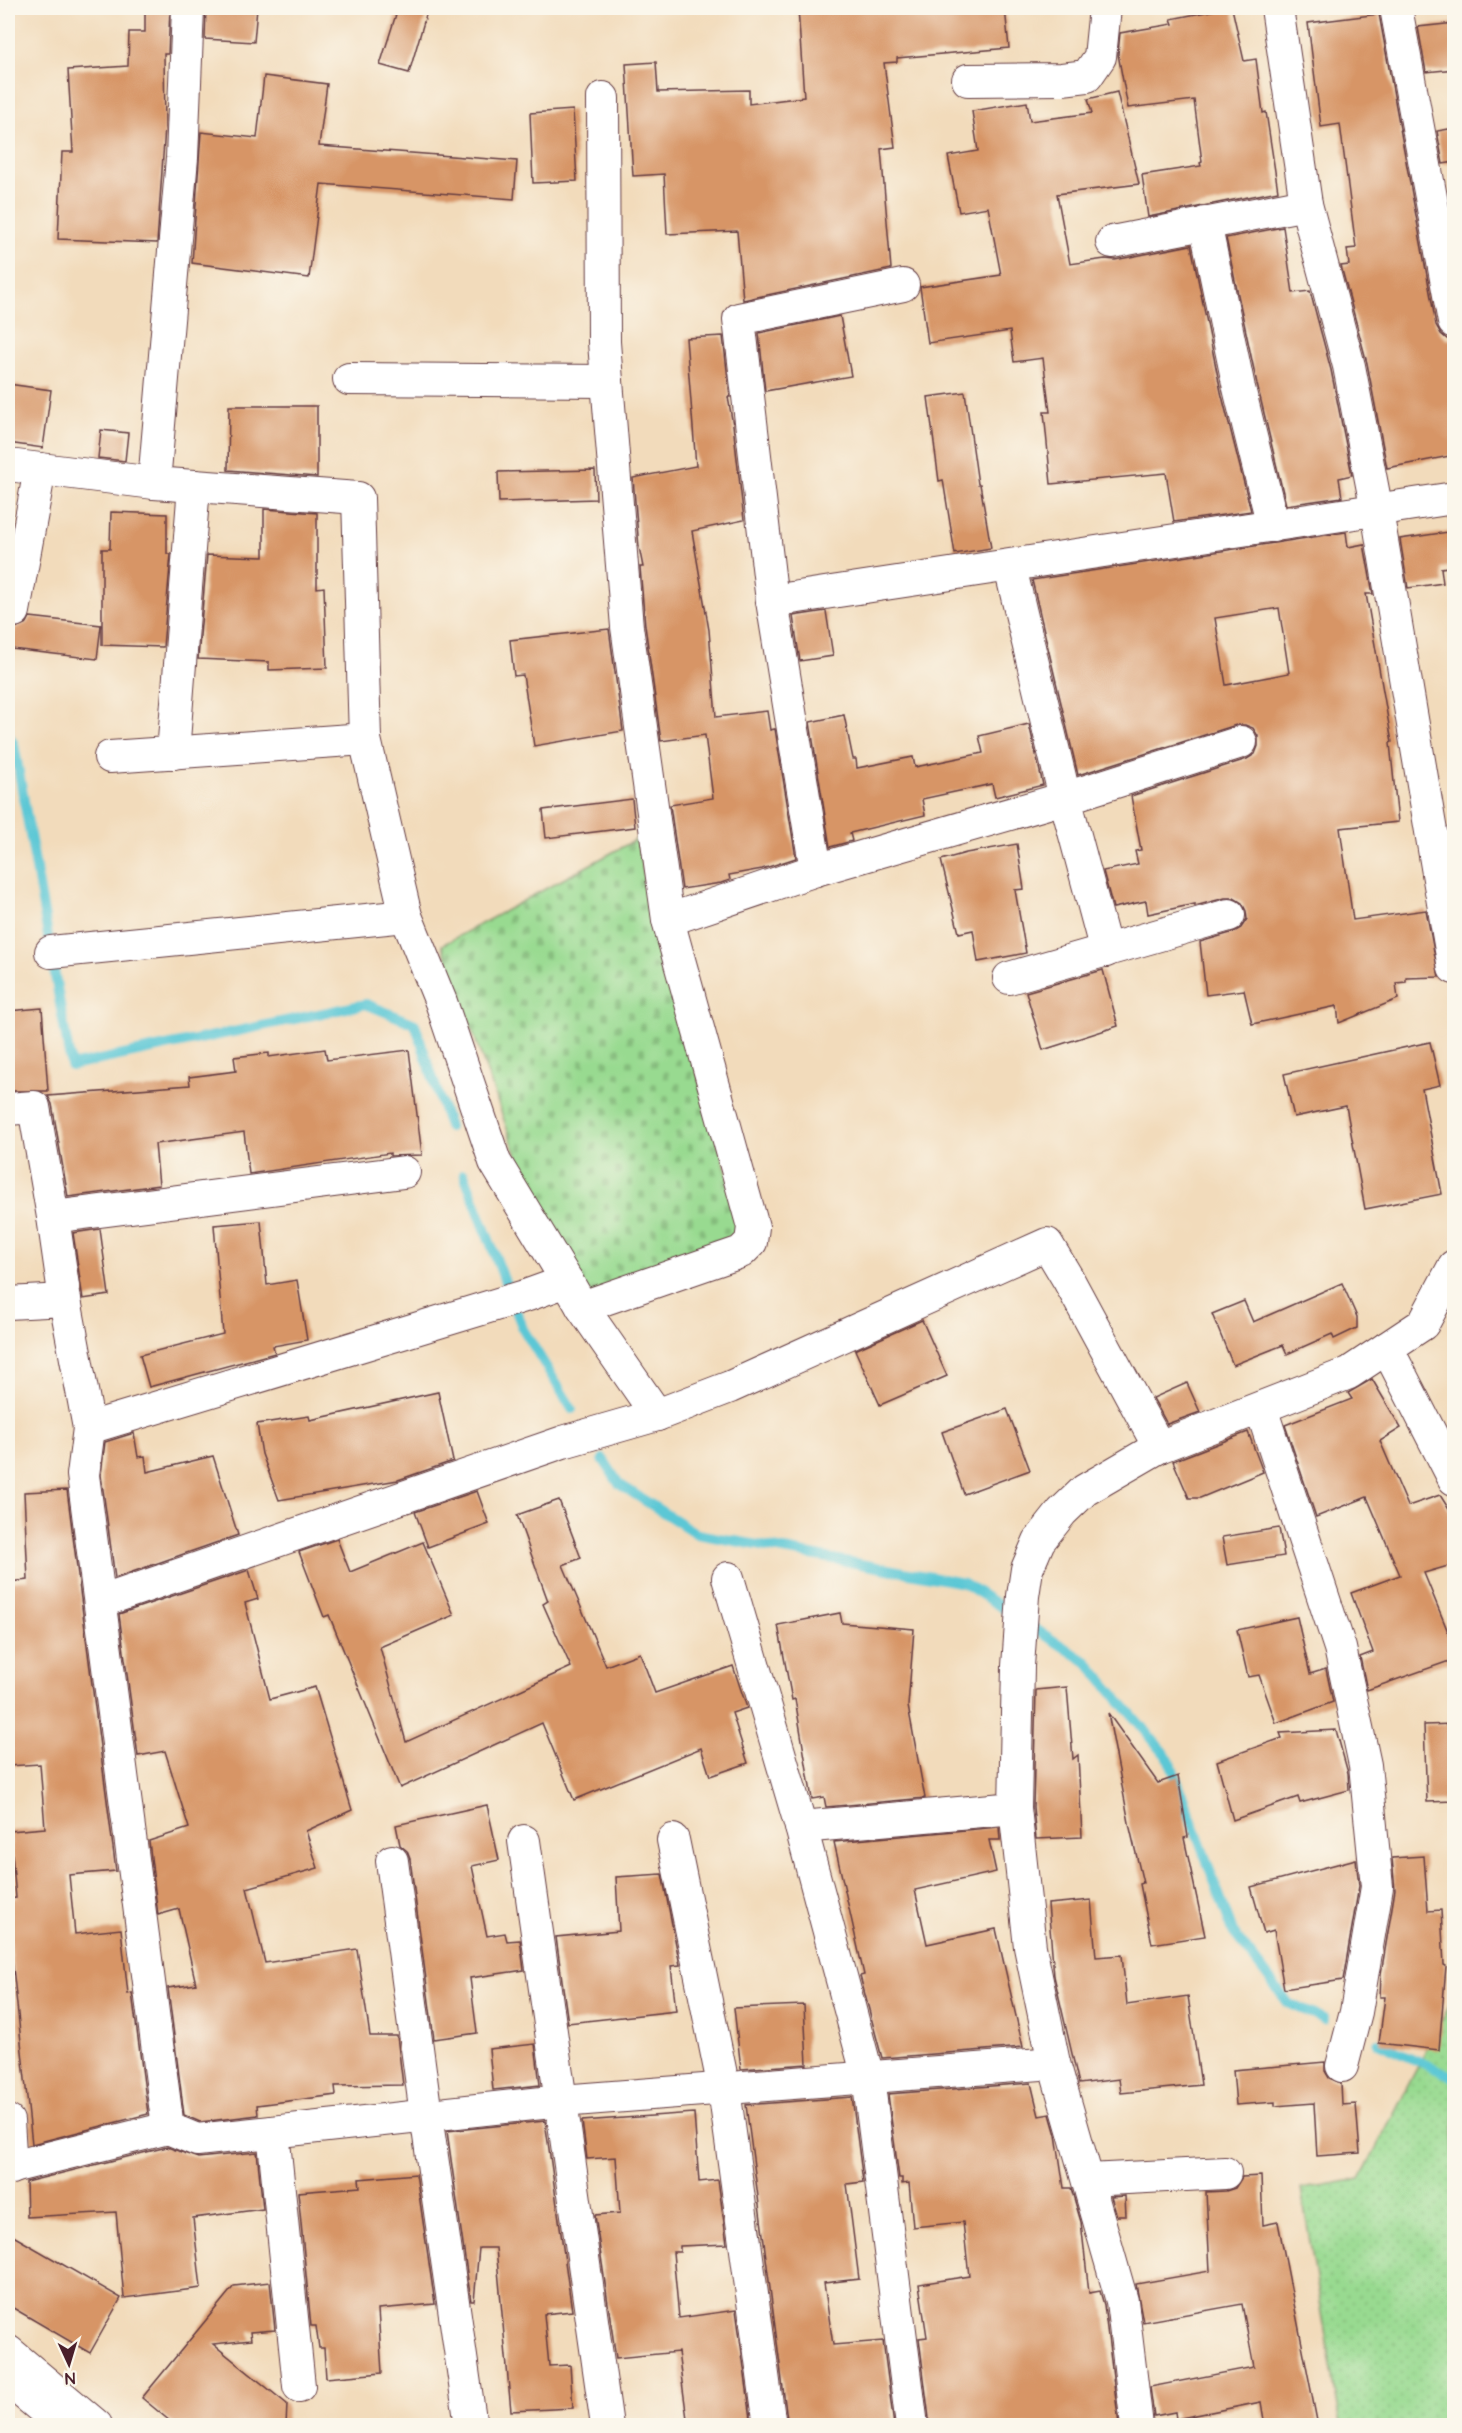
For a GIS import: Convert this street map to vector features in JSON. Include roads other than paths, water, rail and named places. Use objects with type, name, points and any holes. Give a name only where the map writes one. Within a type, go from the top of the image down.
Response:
[{"type":"main road","points":[[8,2352],[96,2426]]},
{"type":"main road","points":[[8,2379],[64,2426]]},
{"type":"street","points":[[154,483],[182,158],[188,8]]},
{"type":"street","points":[[968,80],[1062,79],[1088,75],[1100,57],[1105,8]]},
{"type":"street","points":[[1277,8],[1306,204],[1350,366],[1455,968]]},
{"type":"street","points":[[1396,8],[1455,322]]},
{"type":"street","points":[[89,1428],[528,1295],[574,1294],[741,1252],[751,1242],[753,1227],[668,920],[627,627],[604,342],[603,98]]},
{"type":"street","points":[[1112,243],[1306,204]]},
{"type":"street","points":[[1204,223],[1239,388],[1273,526]]},
{"type":"street","points":[[816,870],[772,601],[739,319],[903,285]]},
{"type":"street","points":[[349,379],[607,381]]},
{"type":"street","points":[[8,465],[154,483],[358,498],[365,739],[406,916],[441,1002],[495,1162],[574,1294],[657,1415]]},
{"type":"street","points":[[14,611],[40,469]]},
{"type":"street","points":[[173,753],[194,486]]},
{"type":"street","points":[[772,601],[1010,567],[1455,498]]},
{"type":"street","points":[[1010,567],[1065,798],[1106,951]]},
{"type":"street","points":[[110,757],[365,739]]},
{"type":"street","points":[[668,920],[816,870],[1065,798],[1241,742]]},
{"type":"street","points":[[1009,978],[1229,915]]},
{"type":"street","points":[[51,952],[406,916]]},
{"type":"street","points":[[8,1109],[33,1107],[89,1428],[83,1475],[168,2128]]},
{"type":"street","points":[[53,1217],[404,1172]]},
{"type":"street","points":[[100,1602],[563,1442],[657,1415],[729,1387],[1047,1244],[1159,1448]]},
{"type":"street","points":[[1137,2426],[1122,2301],[1054,2063],[1030,1947],[1015,1808],[1020,1638],[1027,1569],[1039,1541],[1062,1512],[1085,1490],[1159,1448],[1349,1373],[1423,1324],[1455,1266]]},
{"type":"street","points":[[8,1303],[65,1300]]},
{"type":"street","points":[[1387,1348],[1455,1479]]},
{"type":"street","points":[[1261,1408],[1340,1648],[1365,1764],[1377,1887],[1356,2012],[1342,2066]]},
{"type":"street","points":[[728,1578],[801,1827],[868,2077],[912,2426]]},
{"type":"street","points":[[801,1827],[1015,1808]]},
{"type":"street","points":[[673,1840],[724,2089],[770,2426]]},
{"type":"street","points":[[524,1842],[606,2426]]},
{"type":"street","points":[[392,1861],[471,2426]]},
{"type":"street","points":[[8,2121],[9,2168],[168,2128],[197,2140],[561,2101],[1054,2063]]},
{"type":"street","points":[[273,2132],[299,2386]]},
{"type":"street","points":[[1088,2180],[1226,2172]]},
{"type":"waterway","points":[[8,735],[14,744],[71,1066],[366,1004],[415,1024],[449,1127]]},
{"type":"waterway","points":[[464,1174],[523,1329],[572,1409]]},
{"type":"waterway","points":[[603,1459],[619,1484],[697,1534],[964,1583],[1087,1662],[1169,1759],[1233,1932],[1288,2003],[1324,2019]]},
{"type":"waterway","points":[[1378,2043],[1454,2077]]}]
